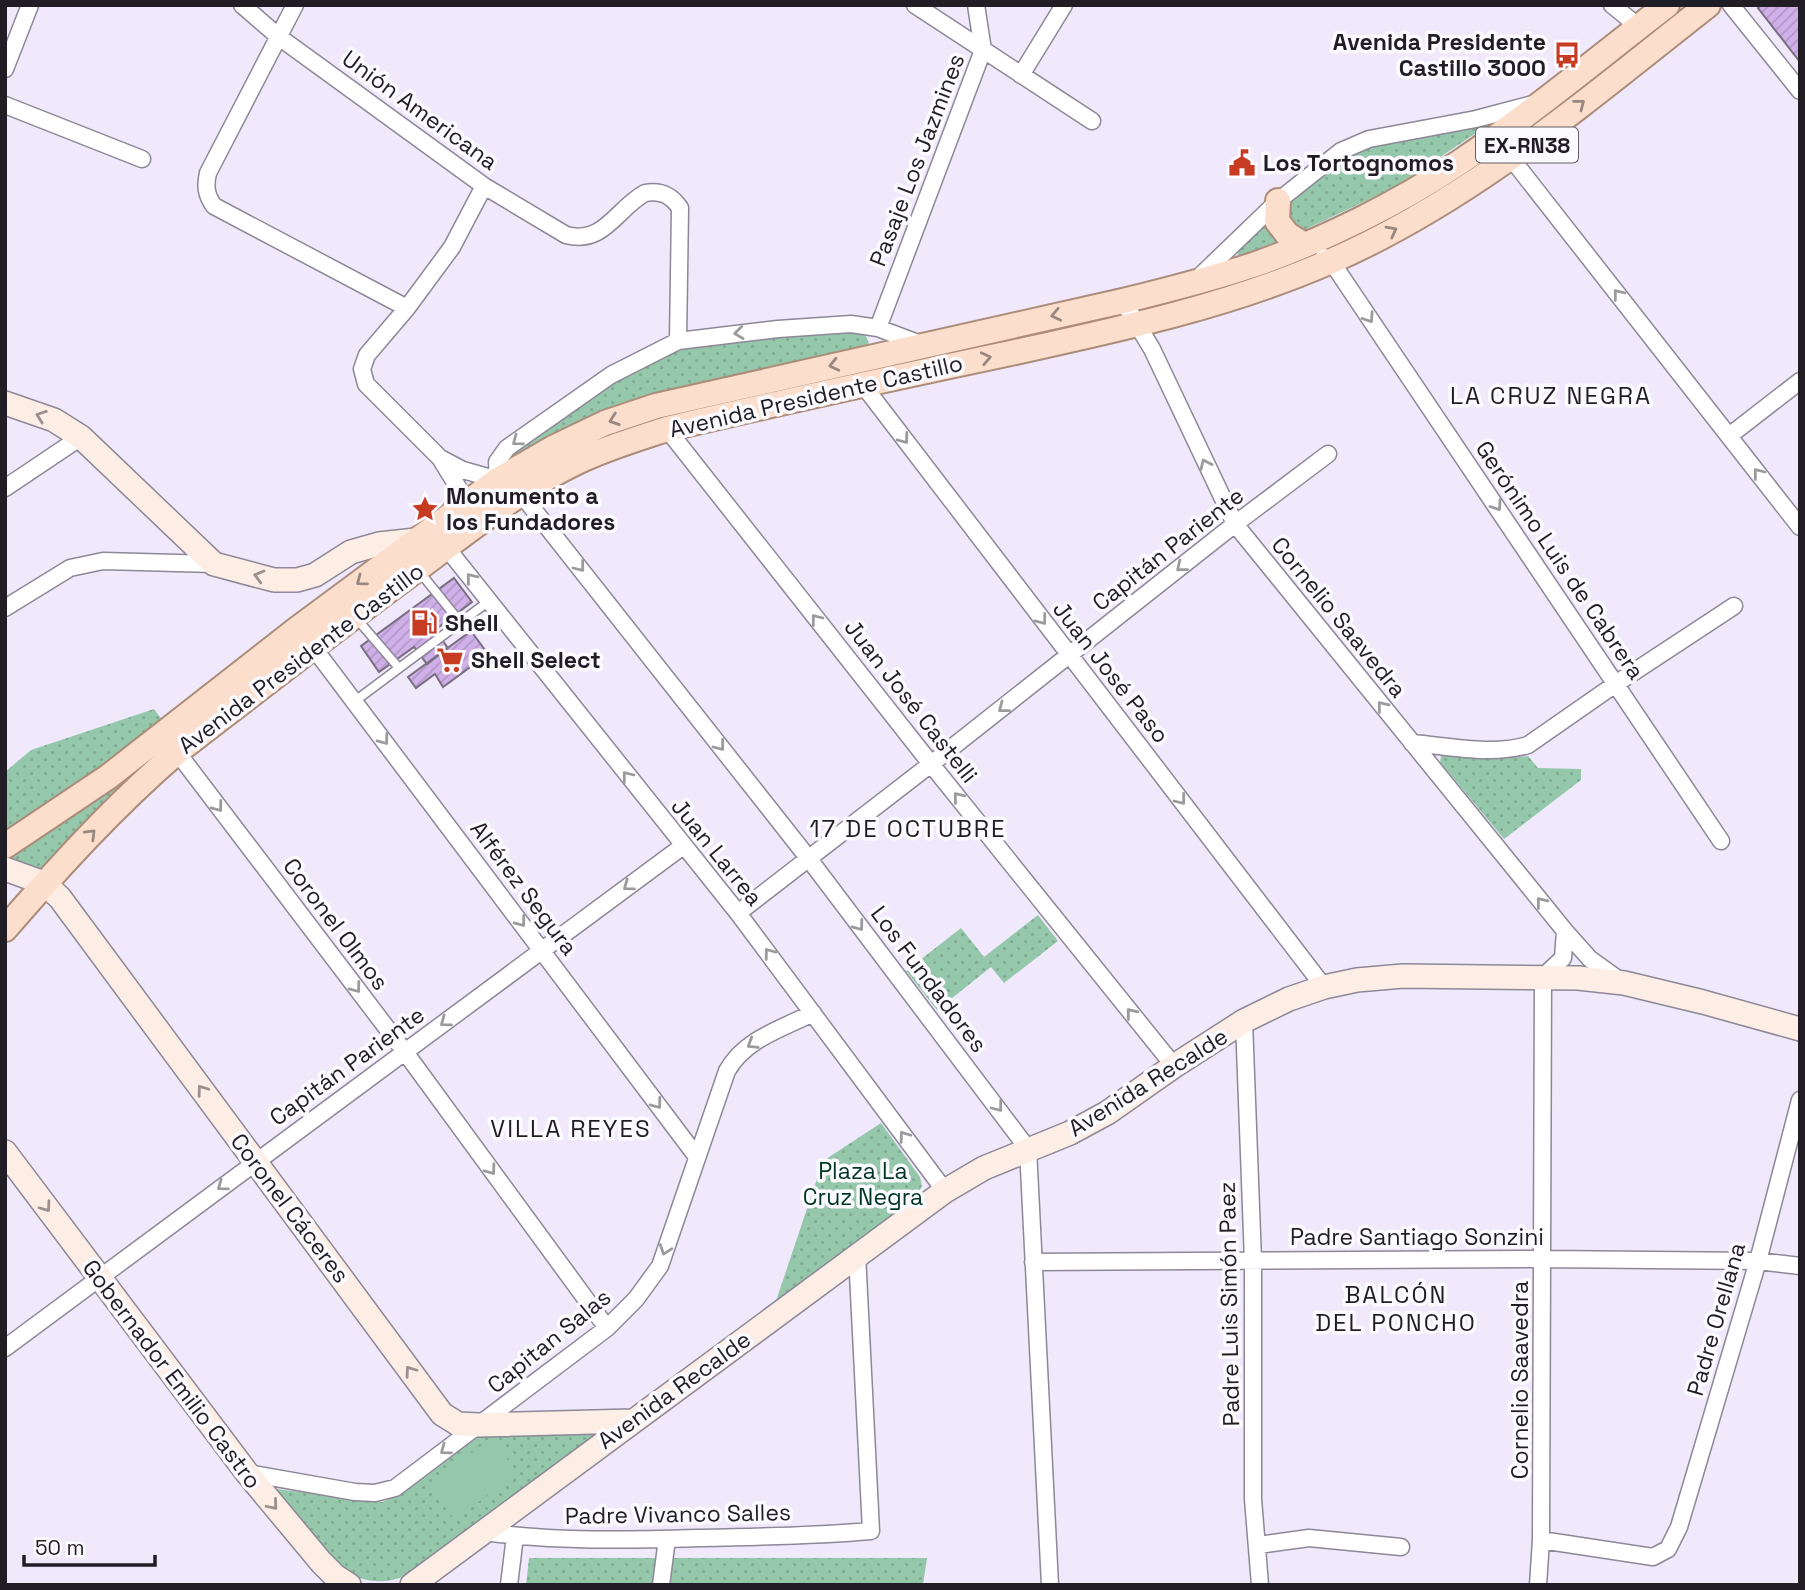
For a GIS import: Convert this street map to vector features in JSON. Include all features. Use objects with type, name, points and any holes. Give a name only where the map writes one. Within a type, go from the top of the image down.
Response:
[{"type":"main road","name":"Avenida Presidente Castillo","points":[[5,846],[108,777],[467,502],[498,480],[555,447],[592,429],[656,406],[1192,284],[1256,264],[1304,245],[1383,207],[1459,163],[1667,5]]},
{"type":"main road","name":"Avenida Presidente Castillo","points":[[5,929],[44,883],[123,802],[177,752],[446,547],[522,495],[584,459],[615,445],[667,429],[1205,307],[1264,288],[1331,261],[1393,231],[1510,158],[1708,5]]},
{"type":"main road","points":[[1278,201],[1277,221],[1287,234],[1304,245]]},
{"type":"street","points":[[5,69],[30,5]]},
{"type":"street","name":"Unión Americana","points":[[242,5],[279,37],[484,186],[566,236],[580,239],[593,236],[645,193],[661,193],[675,201],[680,208],[678,341]]},
{"type":"street","points":[[295,5],[208,173],[206,190],[214,206],[407,308]]},
{"type":"street","points":[[915,5],[1092,121]]},
{"type":"street","name":"Pasaje Los Jazmines","points":[[878,328],[983,50],[976,5]]},
{"type":"street","points":[[1021,75],[1064,5]]},
{"type":"street","points":[[1612,5],[1639,27]]},
{"type":"street","points":[[1731,5],[1800,92]]},
{"type":"street","points":[[1192,284],[1278,201],[1341,151],[1368,139],[1476,119],[1542,102]]},
{"type":"street","points":[[5,105],[142,159]]},
{"type":"street","points":[[1510,158],[1800,527]]},
{"type":"street","points":[[467,502],[440,458],[366,384],[362,369],[367,355],[453,247],[484,186]]},
{"type":"street","name":"Gerónimo Luis de Cabrera","points":[[1304,245],[1331,261],[1721,841]]},
{"type":"street","name":"Cornelio Saavedra","points":[[1123,301],[1152,349],[1235,524],[1566,932],[1590,959],[1624,983]]},
{"type":"street","points":[[440,458],[463,470],[498,480],[497,462],[507,448],[611,375],[678,341],[778,328],[850,324],[878,328],[926,345]]},
{"type":"street","points":[[1729,436],[1800,381]]},
{"type":"street","name":"Juan José Paso","points":[[863,385],[1324,987]]},
{"type":"street","points":[[5,403],[54,420],[81,437],[214,565]]},
{"type":"street","name":"Juan José Castelli","points":[[667,429],[1174,1066]]},
{"type":"street","points":[[5,488],[81,437]]},
{"type":"street","name":"Capitán Pariente","points":[[738,913],[1328,454]]},
{"type":"street","name":"Los Fundadores","points":[[522,495],[809,859],[1028,1149]]},
{"type":"street","points":[[5,608],[69,568],[103,561],[214,565],[274,580],[297,580],[315,575],[351,552],[379,544],[416,540]]},
{"type":"street","name":"Juan Larrea","points":[[446,547],[738,913],[945,1191]]},
{"type":"street","points":[[1412,743],[1513,749],[1528,744],[1734,606]]},
{"type":"street","name":"Alférez Segura","points":[[313,647],[697,1157]]},
{"type":"street","name":"Coronel Olmos","points":[[177,752],[405,1052],[607,1328]]},
{"type":"street","name":"Capitán Pariente","points":[[5,1348],[683,846]]},
{"type":"street","name":"Coronel Cáceres","points":[[5,869],[44,883],[68,909],[442,1414],[458,1424],[479,1425],[632,1421]]},
{"type":"street","points":[[1543,977],[1563,958],[1566,932]]},
{"type":"street","name":"Avenida Recalde","points":[[412,1585],[945,1191],[984,1168],[1070,1133],[1107,1113],[1244,1021],[1289,999],[1324,987],[1357,980],[1403,976],[1578,978],[1624,983],[1800,1029]]},
{"type":"street","name":"Cornelio Saavedra","points":[[1538,1585],[1541,1540],[1543,977]]},
{"type":"street","name":"Capitan Salas","points":[[247,1473],[375,1493],[395,1488],[607,1328],[636,1299],[660,1266],[727,1071],[735,1057],[748,1045],[813,1013]]},
{"type":"street","name":"Padre Luis Simón Paez","points":[[1244,1021],[1253,1261],[1253,1499],[1258,1545],[1258,1584]]},
{"type":"street","name":"Padre Orellana","points":[[1541,1540],[1653,1557],[1668,1549],[1679,1527],[1758,1261],[1800,1100]]},
{"type":"street","points":[[1028,1149],[1050,1585]]},
{"type":"street","name":"Gobernador Emilio Castro","points":[[5,1152],[247,1473],[321,1562],[349,1585]]},
{"type":"street","name":"Padre Vivanco Salles","points":[[485,1532],[547,1539],[667,1539],[824,1535],[872,1531],[857,1254]]},
{"type":"street","name":"Padre Santiago Sonzini","points":[[1033,1262],[1543,1259],[1758,1261],[1800,1266]]},
{"type":"street","points":[[509,1585],[515,1536]]},
{"type":"street","points":[[1258,1545],[1309,1538],[1401,1547]]},
{"type":"street","points":[[661,1585],[667,1539]]},
{"type":"lane","points":[[417,569],[460,622]]},
{"type":"lane","points":[[355,701],[489,601]]},
{"type":"lane","points":[[354,615],[399,668]]},
{"type":"green space","points":[[1488,125],[1397,186],[1302,231],[1290,226],[1286,206],[1289,201],[1314,179],[1349,155],[1371,146]]},
{"type":"green space","points":[[1266,220],[1278,241],[1238,257],[1238,247]]},
{"type":"green space","points":[[1111,315],[1113,318],[630,429],[145,766],[39,872],[7,860],[556,455],[628,425]]},
{"type":"green space","points":[[855,330],[865,334],[869,343],[867,348],[624,403],[505,457],[554,420],[617,381],[663,356],[690,346],[779,334]]},
{"type":"green space","points":[[154,709],[163,721],[104,766],[5,833],[5,772],[31,750]]},
{"type":"green space","points":[[1445,753],[1504,759],[1528,756],[1538,768],[1581,769],[1581,780],[1504,839],[1440,762]]},
{"type":"green space","points":[[1038,915],[1058,941],[1004,983],[991,967],[937,1010],[906,971],[961,928],[984,957]]},
{"type":"green space","name":"Plaza La Cruz Negra","points":[[881,1123],[920,1177],[922,1186],[916,1197],[775,1304],[823,1161]]},
{"type":"green space","points":[[593,1430],[594,1435],[590,1440],[403,1577],[392,1580],[371,1581],[351,1573],[326,1551],[268,1488],[382,1502],[392,1498],[485,1431]]},
{"type":"green space","points":[[491,1438],[517,1472],[455,1520],[428,1486]]},
{"type":"green space","points":[[529,1558],[927,1558],[923,1585],[526,1585]]},
{"type":"building","points":[[1761,5],[1800,5],[1800,62],[1758,8]]},
{"type":"building","points":[[454,578],[472,602],[435,630],[448,648],[427,664],[414,647],[379,672],[361,646]]},
{"type":"building","points":[[471,631],[488,654],[443,687],[435,674],[416,688],[408,677]]},
{"type":"place","name":"Avenida Presidente Castillo 3000","points":[[1567,55]]},
{"type":"place","name":"Los Tortognomos","points":[[1242,163]]},
{"type":"place","name":"Monumento a los Fundadores","points":[[425,509]]},
{"type":"place","name":"Shell","points":[[424,623]]},
{"type":"place","name":"Shell Select","points":[[450,660]]},
{"type":"district","name":"LA CRUZ NEGRA","points":[[1551,395]]},
{"type":"district","name":"17 DE OCTUBRE","points":[[908,828]]},
{"type":"district","name":"VILLA REYES","points":[[571,1128]]},
{"type":"district","name":"BALCÓN DEL PONCHO","points":[[1396,1308]]}]
